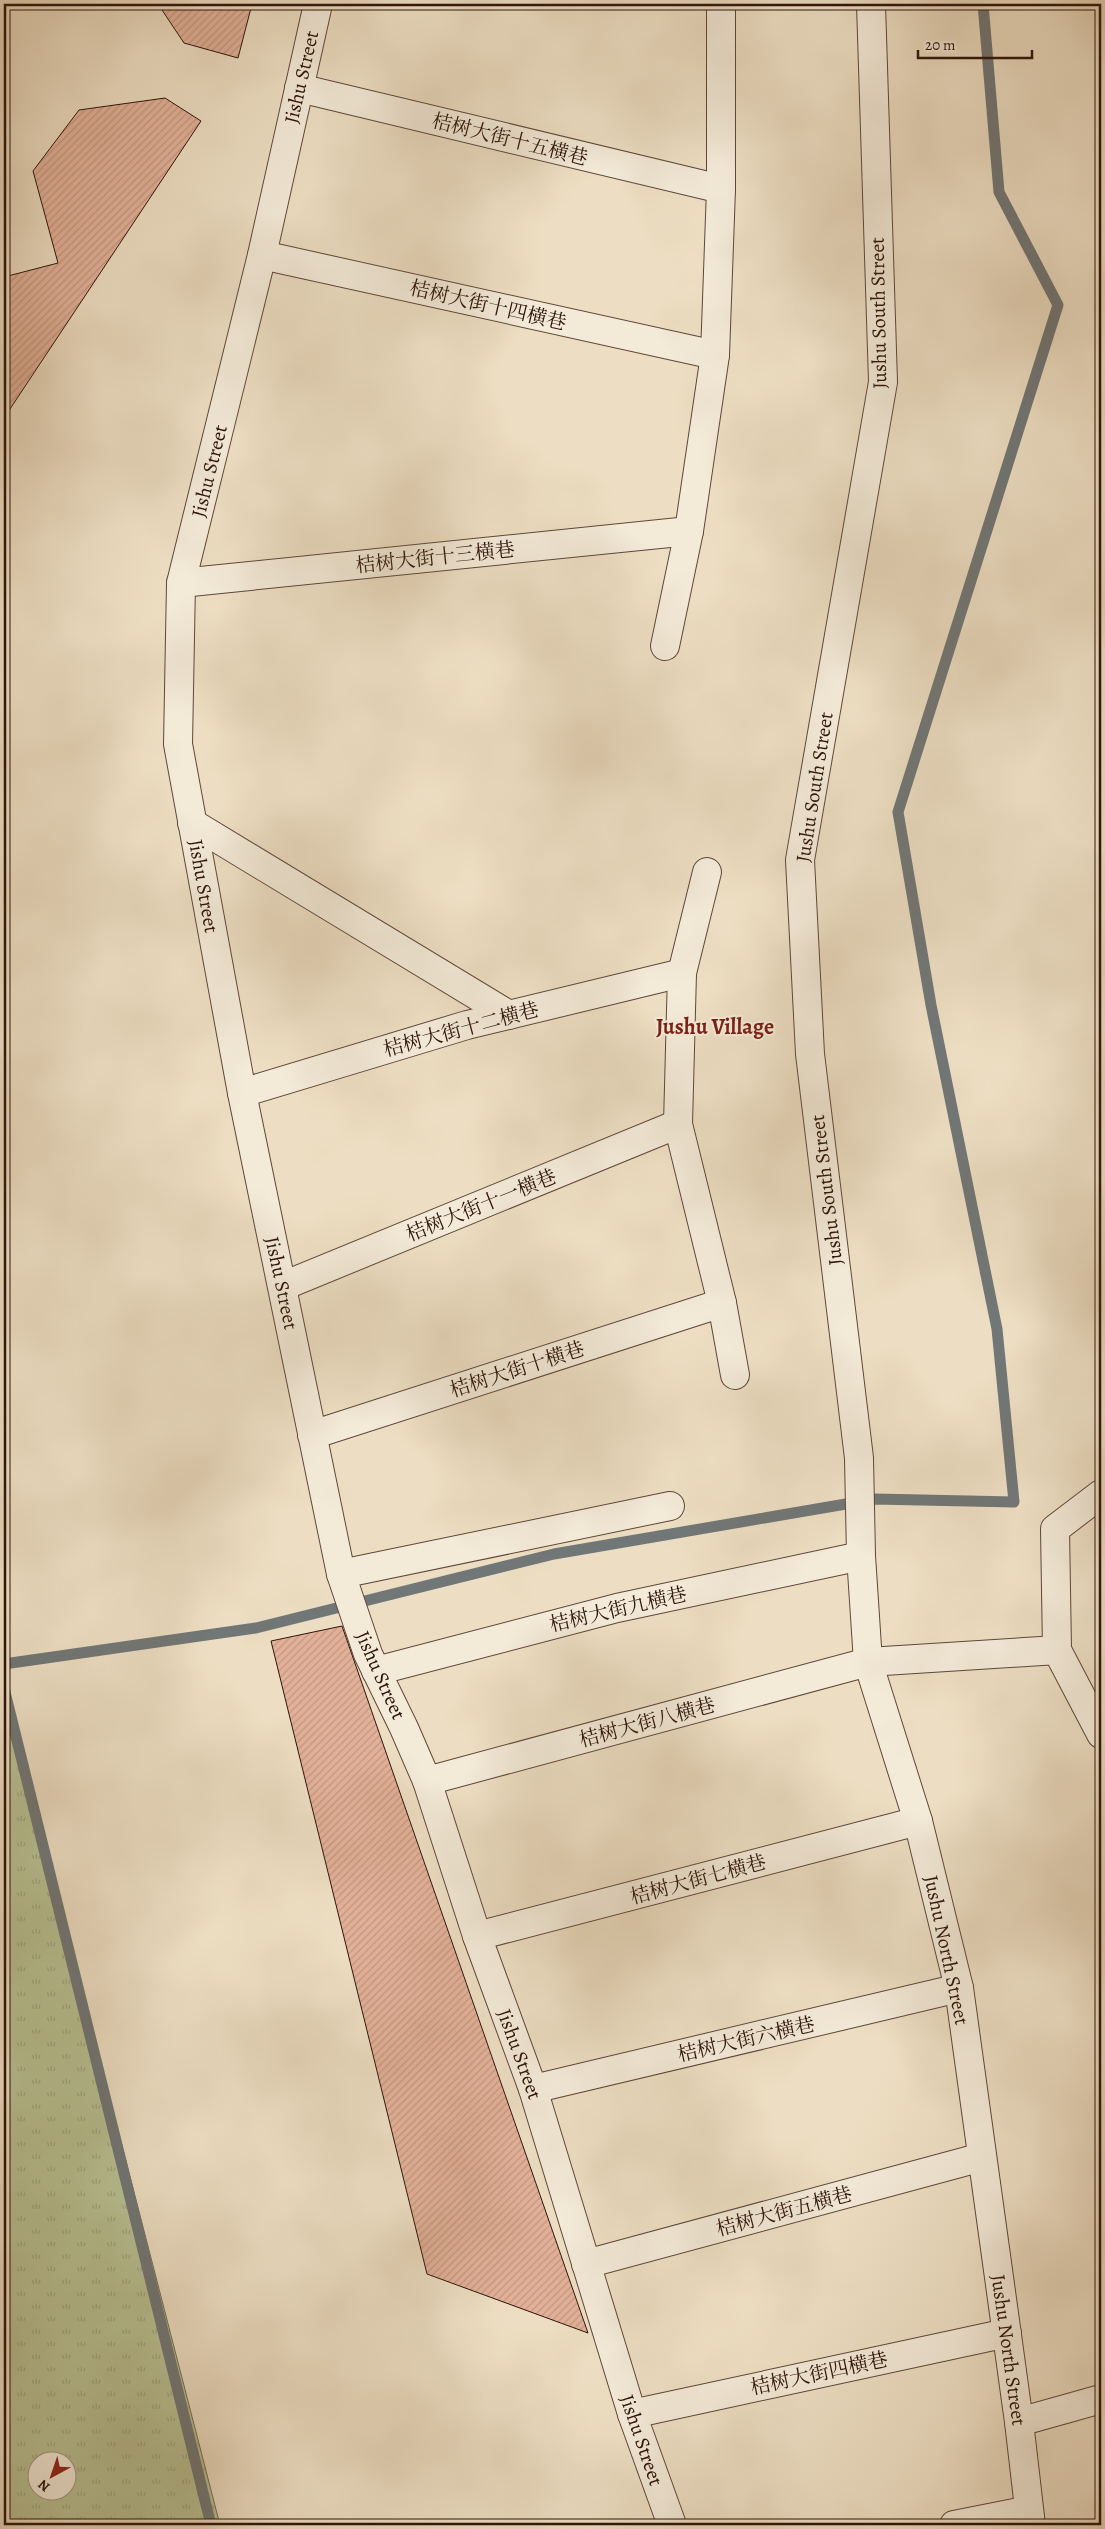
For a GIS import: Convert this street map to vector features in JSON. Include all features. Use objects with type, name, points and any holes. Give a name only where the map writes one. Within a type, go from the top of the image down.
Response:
[{"type":"street","name":"Jishu Street","points":[[318,4],[262,255],[182,584],[178,744],[242,1093],[341,1574],[372,1663],[404,1728],[426,1781],[477,1936],[534,2089],[632,2414],[672,2525]]},
{"type":"street","name":"Jushu South Street","points":[[868,1662],[859,1458],[810,1054],[800,860],[882,382],[871,4]]},
{"type":"street","points":[[665,646],[689,531],[714,356],[721,189],[714,5]]},
{"type":"street","name":"桔树大街十五横巷","points":[[299,88],[721,189]]},
{"type":"street","name":"桔树大街十四横巷","points":[[262,255],[714,356]]},
{"type":"street","name":"桔树大街十三横巷","points":[[182,584],[689,531]]},
{"type":"street","points":[[192,823],[509,1015]]},
{"type":"street","points":[[707,872],[682,973],[678,1124],[722,1303],[735,1374]]},
{"type":"street","name":"桔树大街十二横巷","points":[[242,1093],[467,1026],[682,973]]},
{"type":"street","name":"桔树大街十一横巷","points":[[283,1286],[678,1124]]},
{"type":"street","name":"桔树大街十横巷","points":[[312,1435],[722,1303]]},
{"type":"street","points":[[1101,1494],[1056,1528],[1057,1650],[1101,1734]]},
{"type":"street","points":[[341,1574],[670,1506]]},
{"type":"street","name":"桔树大街九横巷","points":[[372,1663],[617,1608],[862,1549]]},
{"type":"street","points":[[868,1662],[1057,1650]]},
{"type":"street","name":"桔树大街八横巷","points":[[426,1781],[868,1662]]},
{"type":"street","name":"Jushu North Street","points":[[868,1662],[918,1821],[959,1988],[1019,2422],[1030,2518]]},
{"type":"street","name":"桔树大街七横巷","points":[[477,1936],[918,1821]]},
{"type":"street","name":"桔树大街六横巷","points":[[534,2089],[959,1988]]},
{"type":"street","name":"桔树大街五横巷","points":[[586,2264],[982,2157]]},
{"type":"street","name":"桔树大街四横巷","points":[[632,2414],[1007,2333]]},
{"type":"street","points":[[1019,2422],[1101,2399]]},
{"type":"street","points":[[954,2525],[1030,2518]]},
{"type":"green space","points":[[4,1688],[220,2525],[4,2525]]},
{"type":"building","points":[[158,4],[252,4],[238,58],[184,43]]},
{"type":"building","points":[[165,98],[201,121],[4,418],[4,277],[58,263],[33,171],[79,110]]},
{"type":"building","points":[[342,1626],[588,2333],[427,2274],[271,1641]]},
{"type":"waterway","points":[[4,1664],[256,1628],[554,1554],[875,1499],[1014,1502],[997,1329],[931,1005],[898,812],[1058,305],[999,192],[983,4]]},
{"type":"waterway","points":[[4,1688],[211,2525]]},
{"type":"district","name":"Jushu Village","points":[[715,1026]]}]
